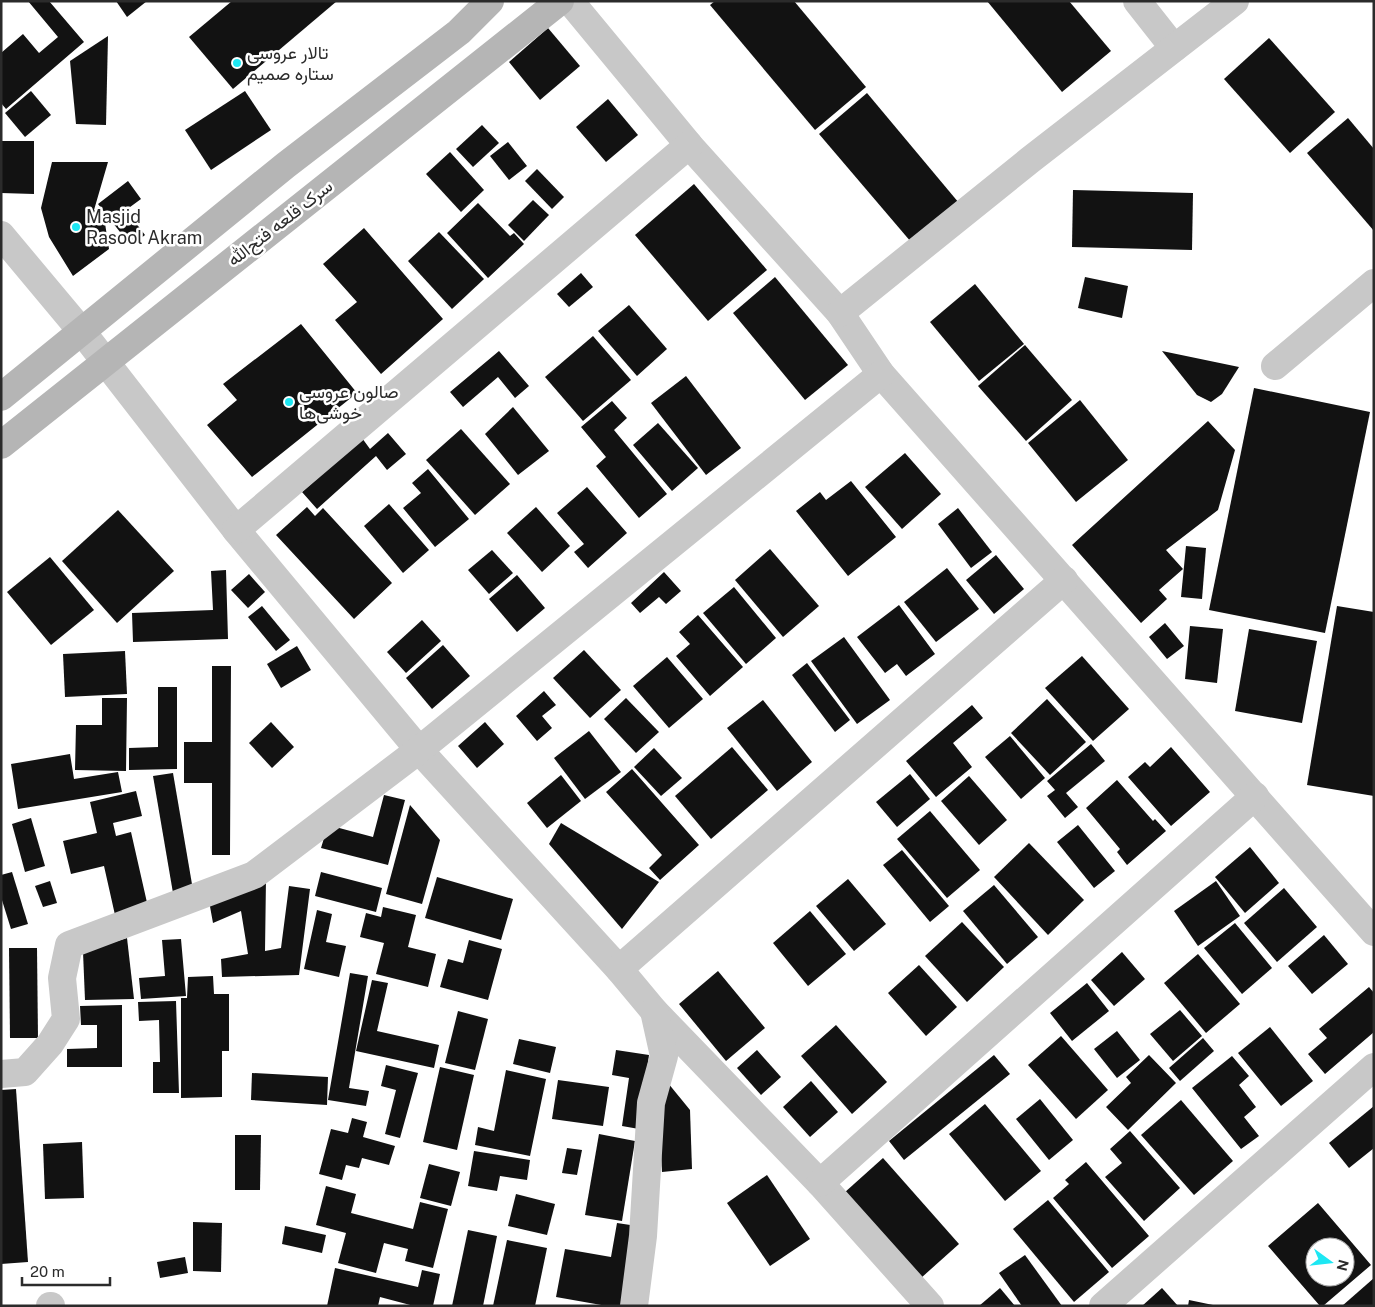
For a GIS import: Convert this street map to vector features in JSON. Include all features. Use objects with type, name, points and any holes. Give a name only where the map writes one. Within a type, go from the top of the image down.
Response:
[{"type":"main road","points":[[1,397],[286,165],[459,32],[490,1]]},
{"type":"main road","name":"سرک قلعه فتح‌الله","points":[[1,445],[560,1]]},
{"type":"street","points":[[570,1],[689,145],[840,313],[881,374],[1374,932]]},
{"type":"street","points":[[1138,1],[1174,48]]},
{"type":"street","points":[[840,313],[1235,1]]},
{"type":"street","points":[[236,530],[689,145]]},
{"type":"street","points":[[1,235],[83,332],[236,530],[419,750],[619,969],[654,1011],[820,1183],[930,1306]]},
{"type":"street","points":[[1275,366],[1374,283]]},
{"type":"street","points":[[1,1074],[25,1072],[50,1044],[66,1019],[62,978],[69,945],[254,876],[419,750],[881,374]]},
{"type":"street","points":[[619,969],[1064,580]]},
{"type":"street","points":[[820,1183],[1255,796]]},
{"type":"street","points":[[634,1306],[643,1236],[651,1103],[664,1056],[654,1011]]},
{"type":"street","points":[[1103,1306],[1374,1067]]},
{"type":"building","points":[[28,1],[49,1],[84,42],[6,109],[1,103],[1,53],[23,34],[39,53],[58,37]]},
{"type":"building","points":[[116,1],[147,1],[127,17]]},
{"type":"building","name":"تالار عروسی ستاره صمیم","points":[[232,1],[337,1],[233,89],[189,37]]},
{"type":"building","points":[[715,1],[794,1],[866,87],[815,130],[710,5]]},
{"type":"building","points":[[987,1],[1069,1],[1111,51],[1062,92]]},
{"type":"building","points":[[548,28],[580,66],[540,100],[509,62]]},
{"type":"building","points":[[108,36],[106,125],[76,124],[70,61]]},
{"type":"building","points":[[1269,38],[1335,112],[1290,153],[1224,79]]},
{"type":"building","points":[[31,91],[51,115],[25,137],[5,113]]},
{"type":"building","points":[[245,91],[271,130],[211,170],[185,130]]},
{"type":"building","points":[[867,93],[964,209],[917,249],[819,134]]},
{"type":"building","points":[[608,99],[638,135],[606,162],[576,127]]},
{"type":"building","points":[[1348,118],[1374,149],[1374,231],[1307,153]]},
{"type":"building","points":[[482,125],[499,143],[473,167],[456,149]]},
{"type":"building","points":[[1,141],[34,141],[34,194],[1,193]]},
{"type":"building","points":[[508,142],[527,166],[509,180],[490,156]]},
{"type":"building","points":[[450,152],[484,190],[461,212],[426,174]]},
{"type":"building","name":"Masjid Rasool Akram","points":[[52,162],[108,162],[94,210],[104,217],[109,249],[73,276],[49,237],[41,208]]},
{"type":"building","points":[[537,169],[564,197],[552,209],[525,181]]},
{"type":"building","points":[[128,181],[141,199],[126,210],[145,235],[131,246],[98,204]]},
{"type":"building","points":[[694,184],[767,270],[708,321],[635,235]]},
{"type":"building","points":[[1073,190],[1193,193],[1192,250],[1072,247]]},
{"type":"building","points":[[533,200],[549,215],[524,241],[508,225]]},
{"type":"building","points":[[478,203],[510,236],[514,233],[524,244],[488,278],[447,233]]},
{"type":"building","points":[[364,228],[443,319],[381,374],[335,320],[357,302],[323,264]]},
{"type":"building","points":[[439,232],[484,279],[452,309],[408,261]]},
{"type":"building","points":[[581,273],[593,287],[569,307],[557,294]]},
{"type":"building","points":[[775,277],[848,365],[805,400],[733,313]]},
{"type":"building","points":[[1085,277],[1128,286],[1122,318],[1078,308]]},
{"type":"building","points":[[975,284],[1024,344],[979,381],[930,322]]},
{"type":"building","points":[[629,305],[667,349],[637,376],[598,331]]},
{"type":"building","name":"صالون عروسی خوشی‌ها","points":[[301,324],[357,393],[252,477],[207,425],[237,400],[223,384]]},
{"type":"building","points":[[593,336],[631,380],[583,421],[545,377]]},
{"type":"building","points":[[1025,345],[1072,400],[1026,441],[978,386]]},
{"type":"building","points":[[499,351],[529,386],[515,398],[498,377],[463,407],[450,392]]},
{"type":"building","points":[[1162,351],[1239,367],[1222,394],[1211,402],[1197,395]]},
{"type":"building","points":[[686,376],[741,448],[706,475],[651,403]]},
{"type":"building","points":[[1254,388],[1370,412],[1325,633],[1209,610]]},
{"type":"building","points":[[1080,400],[1128,460],[1076,502],[1028,443]]},
{"type":"building","points":[[612,401],[627,418],[614,430],[667,494],[639,518],[596,466],[606,457],[581,427]]},
{"type":"building","points":[[513,407],[549,451],[518,475],[485,434]]},
{"type":"building","points":[[1208,421],[1235,450],[1218,510],[1166,550],[1183,569],[1159,590],[1167,599],[1141,623],[1072,545]]},
{"type":"building","points":[[658,423],[698,468],[672,491],[633,445]]},
{"type":"building","points":[[461,429],[510,484],[475,515],[426,460]]},
{"type":"building","points":[[388,433],[406,454],[387,470],[376,456],[317,509],[302,492],[362,438],[370,449]]},
{"type":"building","points":[[905,453],[941,494],[902,529],[865,487]]},
{"type":"building","points":[[428,469],[469,519],[435,547],[403,508],[421,493],[412,483]]},
{"type":"building","points":[[851,481],[896,537],[848,576],[796,511],[820,492],[826,500]]},
{"type":"building","points":[[587,487],[627,533],[588,568],[574,552],[584,544],[557,513]]},
{"type":"building","points":[[389,504],[429,550],[403,573],[364,526]]},
{"type":"building","points":[[307,507],[315,516],[323,508],[392,583],[354,619],[276,535]]},
{"type":"building","points":[[536,507],[570,546],[542,572],[507,533]]},
{"type":"building","points":[[958,508],[992,552],[971,568],[938,524]]},
{"type":"building","points":[[118,510],[174,571],[117,623],[62,561]]},
{"type":"building","points":[[1186,546],[1206,548],[1202,599],[1181,597]]},
{"type":"building","points":[[770,549],[819,606],[783,637],[735,580]]},
{"type":"building","points":[[492,550],[513,573],[489,594],[468,570]]},
{"type":"building","points":[[996,555],[1024,589],[994,614],[966,580]]},
{"type":"building","points":[[50,557],[94,610],[51,645],[7,592]]},
{"type":"building","points":[[947,568],[979,609],[936,642],[904,602]]},
{"type":"building","points":[[226,570],[228,639],[133,642],[132,613],[213,610],[211,571]]},
{"type":"building","points":[[664,572],[681,591],[666,604],[659,597],[640,613],[631,603]]},
{"type":"building","points":[[249,574],[265,592],[248,608],[231,590]]},
{"type":"building","points":[[517,575],[545,608],[517,632],[489,599]]},
{"type":"building","points":[[734,587],[776,638],[746,664],[703,613]]},
{"type":"building","points":[[899,605],[935,654],[906,676],[897,664],[885,673],[857,637]]},
{"type":"building","points":[[262,606],[290,640],[276,651],[248,617]]},
{"type":"building","points":[[1337,606],[1374,612],[1374,796],[1307,785]]},
{"type":"building","points":[[698,615],[743,667],[710,696],[676,656],[690,644],[679,632]]},
{"type":"building","points":[[422,620],[441,641],[406,673],[387,652]]},
{"type":"building","points":[[1165,623],[1184,646],[1167,659],[1149,637]]},
{"type":"building","points":[[1190,626],[1223,629],[1217,683],[1185,679]]},
{"type":"building","points":[[1249,629],[1317,641],[1302,723],[1235,711]]},
{"type":"building","points":[[844,637],[890,700],[857,724],[811,661]]},
{"type":"building","points":[[443,645],[470,676],[432,709],[406,678]]},
{"type":"building","points":[[297,646],[311,670],[281,688],[267,664]]},
{"type":"building","points":[[584,650],[621,690],[590,718],[553,678]]},
{"type":"building","points":[[125,651],[127,694],[65,697],[63,654]]},
{"type":"building","points":[[1082,656],[1129,709],[1093,741],[1045,688]]},
{"type":"building","points":[[667,657],[703,699],[669,728],[633,686]]},
{"type":"building","points":[[807,663],[850,720],[835,732],[792,675]]},
{"type":"building","points":[[212,666],[231,666],[230,855],[212,855],[212,783],[184,783],[184,742],[212,742]]},
{"type":"building","points":[[158,687],[177,687],[177,769],[129,770],[129,748],[158,747]]},
{"type":"building","points":[[544,691],[556,705],[542,716],[552,728],[537,741],[516,716]]},
{"type":"building","points":[[102,698],[127,698],[126,771],[75,770],[76,725],[102,725]]},
{"type":"building","points":[[626,698],[659,732],[636,753],[604,719]]},
{"type":"building","points":[[1047,699],[1086,742],[1050,775],[1011,733]]},
{"type":"building","points":[[763,700],[812,762],[777,791],[727,728]]},
{"type":"building","points":[[972,705],[983,718],[953,743],[972,767],[936,797],[906,761]]},
{"type":"building","points":[[271,722],[294,747],[272,768],[249,743]]},
{"type":"building","points":[[485,722],[504,744],[477,768],[458,746]]},
{"type":"building","points":[[589,731],[621,772],[585,799],[554,758]]},
{"type":"building","points":[[1010,736],[1045,778],[1021,799],[985,757]]},
{"type":"building","points":[[1091,744],[1105,761],[1066,793],[1078,807],[1065,818],[1047,796],[1055,790],[1047,781]]},
{"type":"building","points":[[732,747],[768,790],[711,839],[675,796]]},
{"type":"building","points":[[1171,747],[1210,792],[1171,826],[1128,777],[1145,762],[1150,767]]},
{"type":"building","points":[[654,748],[682,778],[661,796],[634,767]]},
{"type":"building","points":[[70,754],[74,779],[118,772],[122,792],[18,809],[11,764]]},
{"type":"building","points":[[632,769],[699,845],[660,880],[649,868],[662,855],[606,792]]},
{"type":"building","points":[[173,773],[193,890],[173,893],[153,776]]},
{"type":"building","points":[[910,774],[930,799],[897,827],[876,802]]},
{"type":"building","points":[[561,775],[581,801],[547,828],[527,803]]},
{"type":"building","points":[[969,776],[1007,820],[979,845],[941,801]]},
{"type":"building","points":[[1117,780],[1153,821],[1155,819],[1166,831],[1127,865],[1117,852],[1120,849],[1086,808]]},
{"type":"building","points":[[136,791],[142,816],[113,823],[116,836],[131,832],[148,907],[115,915],[104,866],[71,874],[63,841],[97,833],[90,802]]},
{"type":"building","points":[[384,795],[405,800],[388,865],[321,848],[328,825],[373,837]]},
{"type":"building","points":[[410,805],[440,840],[422,904],[386,894]]},
{"type":"building","points":[[930,811],[980,870],[947,898],[897,839]]},
{"type":"building","points":[[31,818],[45,866],[25,872],[12,824]]},
{"type":"building","points":[[561,823],[659,882],[622,929],[549,844]]},
{"type":"building","points":[[1078,825],[1115,871],[1094,888],[1057,842]]},
{"type":"building","points":[[1029,843],[1084,900],[1048,935],[994,877]]},
{"type":"building","points":[[1250,847],[1279,883],[1245,913],[1215,877]]},
{"type":"building","points":[[902,850],[949,906],[930,922],[883,865]]},
{"type":"building","points":[[12,872],[28,924],[11,929],[1,897],[1,875]]},
{"type":"building","points":[[321,872],[382,888],[376,912],[315,896]]},
{"type":"building","points":[[437,877],[513,899],[501,940],[425,918]]},
{"type":"building","points":[[266,878],[265,951],[281,948],[289,886],[310,889],[299,975],[222,977],[221,959],[248,954],[241,911],[213,923],[209,901]]},
{"type":"building","points":[[848,879],[886,924],[854,951],[816,906]]},
{"type":"building","points":[[50,881],[57,903],[43,907],[35,886]]},
{"type":"building","points":[[1216,881],[1240,916],[1198,946],[1174,911]]},
{"type":"building","points":[[994,885],[1038,937],[1007,964],[963,911]]},
{"type":"building","points":[[1284,888],[1317,927],[1277,962],[1244,923]]},
{"type":"building","points":[[383,907],[416,915],[408,947],[436,954],[428,987],[376,974],[384,943],[360,937],[366,913],[381,917]]},
{"type":"building","points":[[317,910],[332,914],[326,942],[346,946],[339,977],[304,969]]},
{"type":"building","points":[[810,911],[846,954],[808,986],[773,943]]},
{"type":"building","points":[[962,922],[1004,967],[967,1002],[925,956]]},
{"type":"building","points":[[1235,923],[1272,968],[1242,994],[1204,948]]},
{"type":"building","points":[[1324,935],[1348,964],[1312,994],[1288,966]]},
{"type":"building","points":[[127,938],[134,999],[85,1000],[83,952]]},
{"type":"building","points":[[181,939],[186,996],[141,999],[139,978],[165,976],[162,940]]},
{"type":"building","points":[[469,940],[502,949],[488,1000],[440,987],[448,959],[463,963]]},
{"type":"building","points":[[9,948],[37,948],[38,1038],[10,1038]]},
{"type":"building","points":[[1122,952],[1145,979],[1114,1006],[1091,980]]},
{"type":"building","points":[[1198,954],[1240,1004],[1206,1033],[1164,983]]},
{"type":"building","points":[[919,965],[957,1007],[926,1036],[888,993]]},
{"type":"building","points":[[718,971],[765,1028],[726,1061],[679,1004]]},
{"type":"building","points":[[350,973],[368,976],[349,1088],[369,1091],[366,1106],[328,1100]]},
{"type":"building","points":[[213,976],[214,994],[229,994],[229,1051],[222,1051],[222,1097],[181,1098],[181,998],[187,998],[188,977]]},
{"type":"building","points":[[372,980],[388,983],[377,1031],[439,1045],[434,1068],[356,1051]]},
{"type":"building","points":[[1087,983],[1109,1011],[1072,1041],[1050,1013]]},
{"type":"building","points":[[1369,987],[1374,993],[1374,1032],[1325,1074],[1308,1054],[1327,1038],[1319,1029]]},
{"type":"building","points":[[176,1001],[179,1093],[153,1093],[153,1062],[160,1062],[159,1020],[139,1021],[138,1002]]},
{"type":"building","points":[[122,1005],[122,1067],[67,1067],[67,1049],[97,1048],[97,1025],[81,1025],[80,1006]]},
{"type":"building","points":[[1180,1010],[1202,1036],[1173,1061],[1150,1034]]},
{"type":"building","points":[[458,1011],[488,1019],[475,1070],[445,1063]]},
{"type":"building","points":[[836,1025],[887,1082],[852,1114],[801,1056]]},
{"type":"building","points":[[1270,1027],[1313,1081],[1281,1106],[1238,1053]]},
{"type":"building","points":[[1117,1031],[1140,1060],[1117,1078],[1094,1049]]},
{"type":"building","points":[[1061,1036],[1108,1090],[1076,1119],[1028,1065]]},
{"type":"building","points":[[1203,1038],[1214,1051],[1180,1081],[1169,1068]]},
{"type":"building","points":[[519,1039],[556,1047],[550,1073],[513,1064]]},
{"type":"building","points":[[616,1050],[649,1055],[639,1129],[622,1126],[629,1078],[612,1075]]},
{"type":"building","points":[[757,1050],[781,1077],[761,1095],[737,1068]]},
{"type":"building","points":[[994,1055],[1010,1074],[904,1160],[889,1141]]},
{"type":"building","points":[[1149,1055],[1176,1083],[1128,1130],[1106,1107],[1131,1083],[1126,1077]]},
{"type":"building","points":[[1232,1056],[1249,1076],[1239,1085],[1256,1107],[1244,1117],[1259,1136],[1241,1149],[1192,1088]]},
{"type":"building","points":[[386,1065],[418,1073],[400,1138],[385,1134],[396,1090],[381,1086]]},
{"type":"building","points":[[440,1067],[474,1075],[457,1150],[423,1142]]},
{"type":"building","points":[[506,1070],[546,1079],[530,1156],[475,1145],[478,1127],[494,1131]]},
{"type":"building","points":[[252,1073],[328,1077],[327,1105],[251,1100]]},
{"type":"building","points":[[558,1080],[609,1087],[603,1126],[552,1119]]},
{"type":"building","points":[[811,1081],[838,1112],[810,1137],[783,1107]]},
{"type":"building","points":[[668,1083],[690,1110],[692,1169],[662,1172],[658,1093]]},
{"type":"building","points":[[16,1089],[28,1262],[1,1264],[1,1090]]},
{"type":"building","points":[[1040,1099],[1073,1140],[1049,1160],[1016,1119]]},
{"type":"building","points":[[1181,1100],[1233,1161],[1194,1195],[1141,1135]]},
{"type":"building","points":[[985,1104],[1041,1171],[1005,1201],[949,1134]]},
{"type":"building","points":[[1374,1106],[1374,1148],[1349,1168],[1329,1143]]},
{"type":"building","points":[[352,1118],[367,1122],[363,1137],[395,1146],[389,1165],[362,1158],[359,1168],[346,1165],[342,1180],[319,1174],[331,1129],[348,1133]]},
{"type":"building","points":[[1130,1131],[1180,1188],[1144,1221],[1105,1177],[1122,1163],[1110,1149]]},
{"type":"building","points":[[599,1134],[635,1141],[622,1221],[585,1215]]},
{"type":"building","points":[[235,1135],[261,1135],[260,1190],[235,1190]]},
{"type":"building","points":[[82,1142],[84,1198],[45,1199],[43,1144]]},
{"type":"building","points":[[567,1148],[582,1150],[577,1175],[562,1173]]},
{"type":"building","points":[[474,1151],[530,1160],[527,1180],[500,1176],[497,1191],[468,1186]]},
{"type":"building","points":[[883,1158],[959,1244],[921,1278],[844,1193]]},
{"type":"building","points":[[1086,1162],[1149,1236],[1112,1268],[1053,1198],[1069,1184],[1065,1180]]},
{"type":"building","points":[[429,1164],[460,1172],[451,1206],[420,1198]]},
{"type":"building","points":[[767,1175],[810,1239],[770,1266],[727,1203]]},
{"type":"building","points":[[326,1186],[356,1194],[351,1213],[413,1229],[420,1202],[448,1209],[433,1268],[405,1261],[408,1249],[384,1243],[376,1273],[338,1263],[346,1233],[316,1225]]},
{"type":"building","points":[[516,1194],[555,1204],[547,1235],[508,1226]]},
{"type":"building","points":[[1048,1200],[1109,1272],[1074,1302],[1013,1229]]},
{"type":"building","points":[[1318,1203],[1347,1237],[1305,1237],[1305,1287],[1345,1287],[1323,1306],[1320,1306],[1268,1246]]},
{"type":"building","points":[[193,1222],[222,1223],[221,1272],[193,1271]]},
{"type":"building","points":[[617,1223],[637,1226],[623,1306],[607,1306],[556,1297],[565,1249],[611,1257]]},
{"type":"building","points":[[285,1226],[326,1235],[322,1253],[282,1244]]},
{"type":"building","points":[[468,1230],[497,1236],[483,1306],[452,1306]]},
{"type":"building","points":[[507,1240],[547,1248],[535,1306],[493,1306]]},
{"type":"building","points":[[1355,1246],[1371,1265],[1355,1279]]},
{"type":"building","points":[[1025,1255],[1062,1306],[1022,1306],[999,1273]]},
{"type":"building","points":[[185,1257],[188,1273],[160,1278],[157,1262]]},
{"type":"building","points":[[335,1268],[418,1287],[422,1270],[440,1274],[433,1306],[414,1306],[380,1297],[378,1306],[327,1306]]},
{"type":"building","points":[[1374,1278],[1374,1306],[1342,1306]]},
{"type":"building","points":[[1000,1288],[1015,1306],[979,1306]]},
{"type":"building","points":[[1162,1288],[1178,1306],[1142,1306]]},
{"type":"building","points":[[1189,1300],[1213,1305],[1213,1306],[1188,1306]]},
{"type":"place","name":"تالار عروسی ستاره صمیم","points":[[237,63]]},
{"type":"place","name":"Masjid Rasool Akram","points":[[76,227]]},
{"type":"place","name":"صالون عروسی خوشی‌ها","points":[[289,402]]}]
